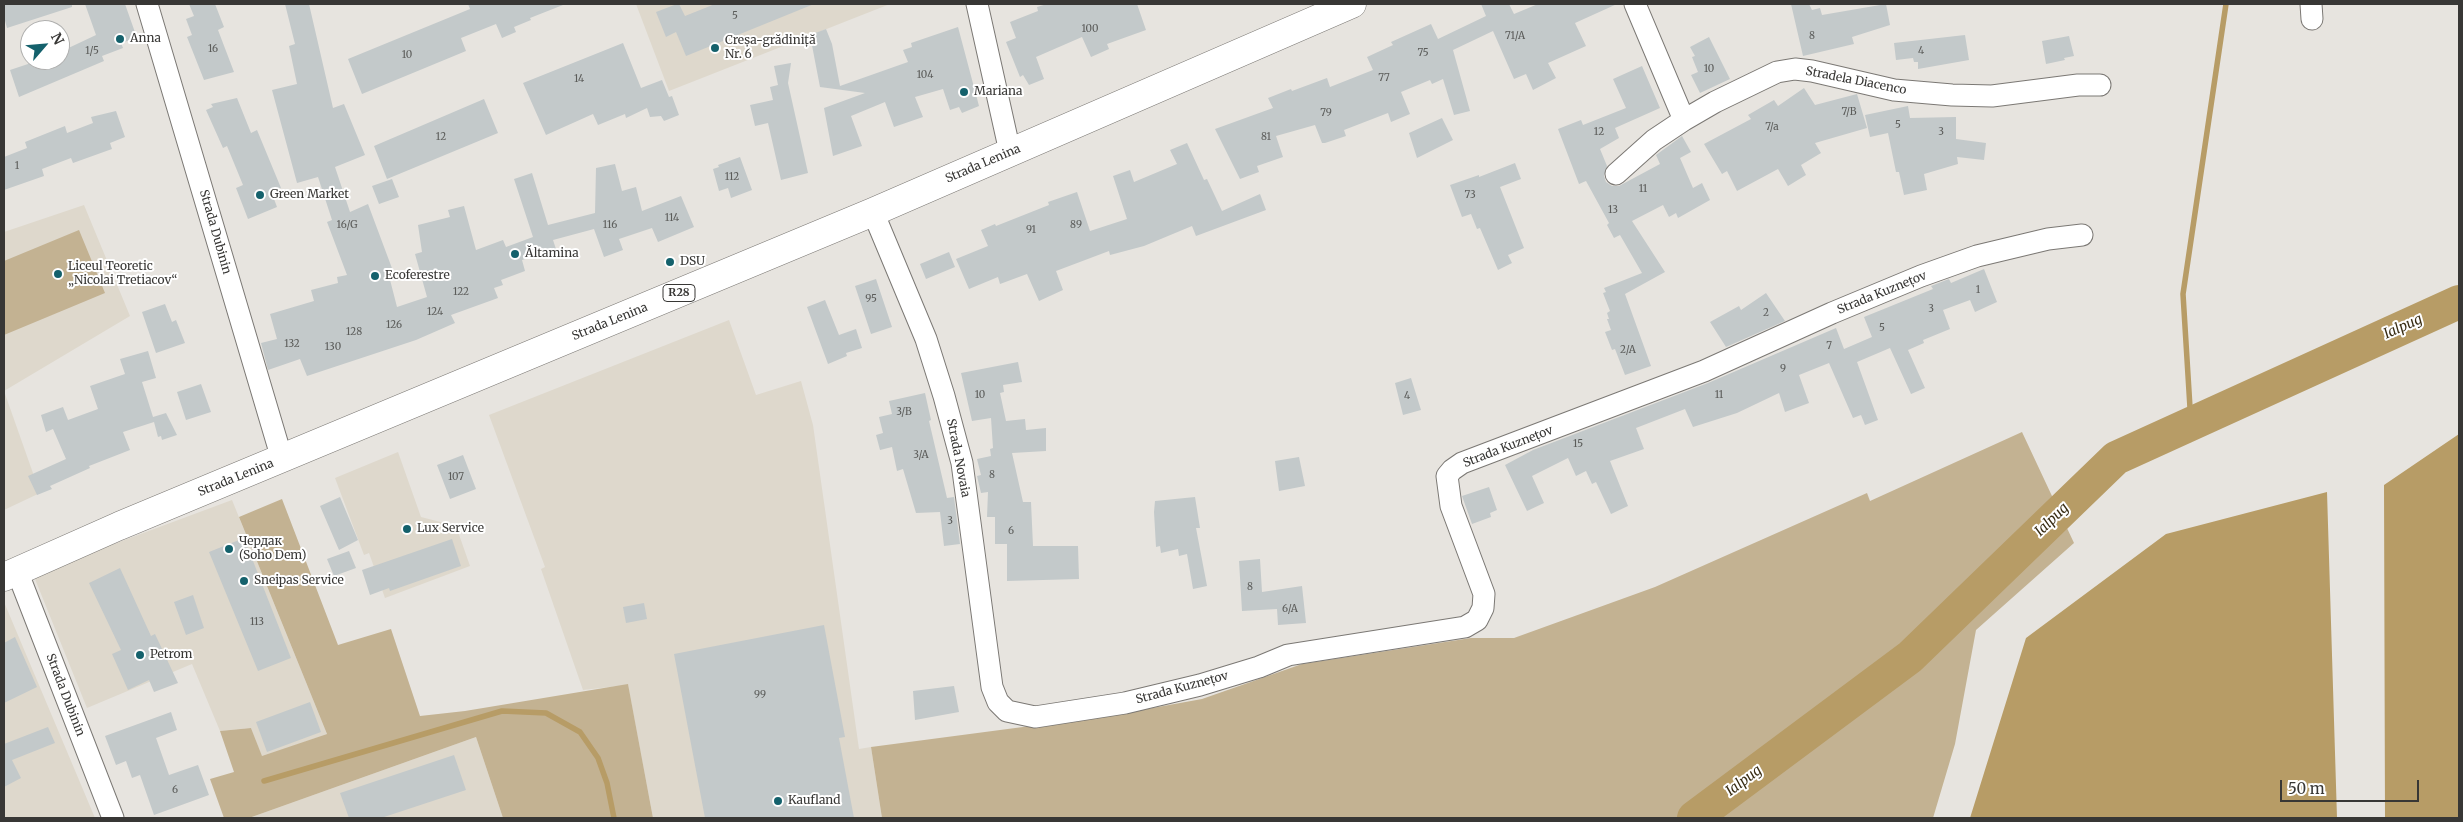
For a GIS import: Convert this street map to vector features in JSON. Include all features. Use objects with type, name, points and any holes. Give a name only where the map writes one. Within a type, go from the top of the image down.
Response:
[{"type":"main road","name":"Strada Lenina","points":[[10,574],[873,212],[1352,4]]},
{"type":"street","name":"Strada Dubinin","points":[[147,4],[282,459]]},
{"type":"street","points":[[977,4],[1010,152]]},
{"type":"street","points":[[1635,4],[1684,120]]},
{"type":"street","name":"Stradela Diacenco","points":[[1616,174],[1654,140],[1714,102],[1768,76],[1795,69],[1894,90],[1952,95],[1992,96],[2078,85],[2100,85]]},
{"type":"street","name":"Strada Novaia","points":[[873,212],[926,340],[944,396],[962,463],[992,687],[998,702],[1007,711]]},
{"type":"street","name":"Strada Kuznețov","points":[[1007,711],[1035,718],[1124,703],[1200,685],[1259,667],[1288,655],[1342,648],[1465,627],[1477,620],[1483,608],[1484,594],[1451,506],[1447,476],[1462,463],[1704,371],[1832,313],[1939,270],[1986,254],[2048,239],[2082,236]]},
{"type":"street","name":"Strada Dubinin","points":[[10,574],[113,818]]},
{"type":"shaded area","name":"Creșa-grădiniță Nr. 6","points":[[636,4],[821,5],[890,4],[669,91]]},
{"type":"shaded area","name":"Liceul Teoretic „Nicolai Tretiacov“","points":[[84,205],[130,316],[4,391],[4,232]]},
{"type":"shaded area","points":[[79,230],[105,293],[4,335],[4,261]]},
{"type":"shaded area","points":[[729,320],[756,395],[801,381],[813,425],[859,749],[871,747],[882,818],[653,818],[628,685],[583,690],[541,569],[545,567],[489,415]]},
{"type":"shaded area","points":[[4,391],[40,493],[4,510]]},
{"type":"shaded area","points":[[2022,432],[2074,543],[1976,630],[1955,744],[1933,818],[882,818],[871,747],[1114,715],[1202,699],[1302,664],[1471,638],[1514,638],[1655,587],[1867,493],[1870,501]]},
{"type":"shaded area","points":[[2459,434],[2459,818],[2385,818],[2384,485]]},
{"type":"shaded area","points":[[398,452],[421,517],[456,526],[470,566],[385,598],[369,553],[364,555],[335,478]]},
{"type":"shaded area","points":[[2327,492],[2337,818],[1970,818],[2026,638],[2166,534]]},
{"type":"shaded area","points":[[282,499],[338,645],[391,629],[420,716],[465,711],[628,684],[653,818],[503,818],[476,737],[249,818],[224,818],[210,779],[234,772],[220,731],[251,728],[262,756],[327,734],[239,517]]},
{"type":"shaded area","points":[[232,500],[327,734],[262,757],[251,728],[220,731],[192,664],[87,708],[33,574]]},
{"type":"shaded area","points":[[4,602],[95,818],[4,818]]},
{"type":"shaded area","points":[[476,737],[503,818],[249,818]]},
{"type":"building","points":[[4,4],[72,4],[72,7],[32,20],[20,20],[20,24],[7,28],[4,17]]},
{"type":"building","points":[[85,4],[125,4],[137,38],[121,43],[123,48],[102,56],[104,61],[19,97],[10,70],[20,67],[20,70],[70,70],[70,47],[96,35]]},
{"type":"building","points":[[189,4],[215,4],[224,27],[218,30],[234,72],[204,80],[187,37],[192,35],[186,19],[194,16]]},
{"type":"building","points":[[285,4],[309,4],[333,108],[344,104],[365,155],[335,167],[350,212],[368,204],[393,271],[388,272],[397,307],[427,297],[415,254],[422,252],[418,225],[450,217],[448,210],[464,206],[476,250],[503,240],[506,247],[533,237],[514,179],[532,173],[548,225],[595,213],[596,168],[615,164],[622,191],[636,187],[642,211],[681,196],[694,227],[658,242],[652,228],[619,239],[623,250],[604,257],[594,229],[553,240],[556,249],[522,260],[525,271],[501,280],[503,285],[494,288],[498,298],[451,315],[455,323],[416,340],[307,376],[300,359],[268,370],[261,343],[277,339],[270,314],[314,301],[311,290],[338,283],[337,277],[347,275],[327,222],[332,220],[318,177],[297,183],[272,90],[297,84],[289,46],[295,44]]},
{"type":"building","points":[[468,4],[563,5],[530,18],[531,20],[514,27],[516,32],[502,38],[496,24],[461,38],[466,51],[362,94],[348,59],[470,9]]},
{"type":"building","points":[[679,4],[685,16],[715,4],[814,4],[686,56],[676,32],[666,37],[656,12]]},
{"type":"building","points":[[1047,4],[1137,4],[1146,30],[1107,44],[1109,49],[1091,57],[1082,37],[1036,57],[1044,79],[1029,85],[1023,75],[1020,77],[1006,42],[1016,38],[1010,22],[1038,11],[1037,7]]},
{"type":"building","points":[[1481,4],[1509,4],[1514,14],[1538,4],[1617,4],[1575,23],[1586,46],[1548,63],[1556,78],[1533,90],[1526,74],[1514,79],[1493,31],[1453,50],[1470,111],[1454,115],[1443,79],[1432,84],[1430,80],[1401,92],[1410,114],[1391,122],[1388,113],[1344,130],[1346,136],[1325,143],[1322,143],[1315,125],[1276,136],[1283,157],[1257,166],[1259,172],[1240,179],[1215,129],[1273,108],[1268,98],[1291,89],[1292,91],[1327,78],[1330,87],[1373,70],[1367,57],[1393,45],[1391,42],[1431,24],[1438,39],[1486,16]]},
{"type":"building","points":[[1791,4],[1809,4],[1812,10],[1820,8],[1822,15],[1886,4],[1890,25],[1852,37],[1854,44],[1803,56]]},
{"type":"building","points":[[958,27],[979,106],[962,113],[959,107],[950,110],[943,89],[915,97],[923,117],[894,127],[885,102],[851,116],[862,146],[833,156],[824,108],[865,93],[820,87],[810,35],[826,29],[832,44],[840,86],[908,62],[903,50],[912,47],[911,43]]},
{"type":"building","points":[[1965,35],[1969,60],[1918,69],[1918,62],[1914,62],[1913,58],[1896,60],[1894,43]]},
{"type":"building","points":[[2069,36],[2074,56],[2046,64],[2042,41]]},
{"type":"building","points":[[1709,37],[1730,79],[1700,93],[1691,75],[1698,72],[1692,57],[1695,56],[1690,47]]},
{"type":"building","points":[[623,43],[641,88],[662,80],[669,97],[672,96],[679,115],[664,121],[661,116],[650,117],[647,108],[626,118],[625,114],[598,125],[593,114],[546,135],[523,83]]},
{"type":"building","points":[[791,63],[788,83],[808,173],[781,180],[768,123],[755,126],[750,105],[773,100],[770,87],[778,85],[774,66]]},
{"type":"building","points":[[1642,66],[1660,108],[1615,128],[1619,138],[1600,149],[1607,166],[1604,176],[1606,182],[1612,186],[1619,186],[1660,164],[1656,155],[1682,136],[1691,152],[1680,158],[1693,188],[1702,183],[1710,200],[1678,218],[1676,213],[1669,217],[1663,205],[1632,221],[1665,272],[1625,294],[1651,366],[1625,375],[1615,349],[1612,350],[1605,332],[1611,330],[1607,319],[1609,319],[1607,313],[1610,311],[1603,293],[1606,292],[1604,288],[1642,273],[1620,235],[1614,238],[1607,225],[1609,223],[1586,181],[1579,184],[1558,129],[1581,120],[1583,125],[1626,108],[1613,79]]},
{"type":"building","points":[[1804,88],[1815,105],[1857,94],[1867,128],[1815,143],[1821,153],[1801,165],[1806,175],[1788,186],[1778,169],[1737,191],[1727,171],[1722,174],[1704,144],[1751,119],[1748,115],[1774,100],[1778,106]]},
{"type":"building","points":[[237,98],[251,133],[257,130],[281,188],[271,191],[277,207],[248,219],[236,188],[243,185],[227,146],[223,148],[206,110],[213,107],[211,104]]},
{"type":"building","points":[[484,99],[498,133],[387,179],[374,146]]},
{"type":"building","points":[[1908,106],[1910,118],[1956,117],[1956,139],[1986,143],[1984,160],[1957,157],[1958,164],[1924,174],[1927,190],[1904,195],[1899,172],[1896,172],[1888,133],[1870,137],[1865,115]]},
{"type":"building","points":[[116,111],[125,137],[110,143],[112,149],[73,163],[71,158],[42,169],[44,176],[4,190],[4,157],[27,148],[25,142],[65,126],[67,133],[93,123],[91,117]]},
{"type":"building","points":[[1442,118],[1453,140],[1417,158],[1409,133]]},
{"type":"building","points":[[1187,143],[1204,180],[1207,179],[1222,211],[1260,194],[1266,210],[1196,236],[1192,226],[1144,246],[1110,255],[1109,251],[1056,271],[1063,290],[1039,301],[1027,274],[1000,284],[998,277],[969,289],[956,259],[988,246],[981,230],[995,224],[996,226],[1049,205],[1048,202],[1077,192],[1090,231],[1127,219],[1113,176],[1130,170],[1134,182],[1177,164],[1170,150]]},
{"type":"building","points":[[740,157],[752,190],[731,198],[728,188],[719,191],[713,169],[719,167],[718,165]]},
{"type":"building","points":[[1515,163],[1521,179],[1500,187],[1524,248],[1508,255],[1512,263],[1498,270],[1480,228],[1477,229],[1471,214],[1462,217],[1450,185],[1479,175],[1479,177]]},
{"type":"building","points":[[392,179],[399,197],[379,204],[372,186]]},
{"type":"building","points":[[949,252],[955,267],[926,279],[920,264]]},
{"type":"building","points":[[1984,269],[1997,302],[1975,312],[1970,300],[1943,310],[1950,329],[1923,340],[1924,343],[1908,350],[1925,388],[1911,394],[1890,348],[1857,362],[1878,420],[1865,425],[1861,415],[1853,418],[1829,363],[1799,375],[1809,403],[1785,412],[1779,393],[1737,413],[1693,427],[1685,409],[1636,428],[1644,449],[1610,461],[1628,506],[1611,514],[1596,482],[1592,484],[1586,471],[1576,476],[1568,458],[1532,476],[1544,503],[1527,511],[1505,465],[1533,450],[1708,383],[1836,328],[1844,349],[1872,337],[1864,317],[1933,289],[1931,286],[1949,279],[1951,283]]},
{"type":"building","points":[[876,279],[892,327],[871,334],[855,286]]},
{"type":"building","points":[[1766,293],[1785,321],[1726,347],[1710,322],[1739,306],[1741,310]]},
{"type":"building","points":[[825,300],[839,335],[856,329],[862,348],[846,353],[847,356],[828,364],[807,307]]},
{"type":"building","points":[[165,304],[172,322],[176,320],[185,343],[156,353],[142,312]]},
{"type":"building","points":[[148,351],[156,378],[142,382],[153,417],[166,413],[177,435],[162,440],[161,436],[158,437],[154,422],[123,432],[130,450],[89,466],[90,468],[50,486],[52,489],[37,495],[28,476],[66,459],[53,429],[46,432],[41,415],[63,407],[68,420],[98,409],[90,386],[125,374],[120,359]]},
{"type":"building","points":[[1018,362],[1022,382],[1003,385],[1004,392],[1000,393],[1006,421],[1025,419],[1026,430],[1046,428],[1046,451],[1012,453],[1023,502],[1031,502],[1033,546],[1078,546],[1079,579],[1007,581],[1007,544],[995,544],[995,517],[987,517],[988,492],[981,493],[977,476],[981,475],[977,459],[991,456],[990,449],[993,448],[991,418],[972,421],[961,373]]},
{"type":"building","points":[[1411,378],[1421,410],[1403,415],[1395,383]]},
{"type":"building","points":[[201,384],[211,412],[186,420],[177,392]]},
{"type":"building","points":[[925,393],[931,420],[929,421],[947,498],[954,497],[960,544],[944,546],[940,512],[916,513],[903,469],[897,471],[892,447],[880,450],[876,435],[883,433],[879,417],[892,414],[889,401]]},
{"type":"building","points":[[463,455],[476,489],[450,499],[437,465]]},
{"type":"building","points":[[1299,457],[1305,486],[1279,491],[1275,461]]},
{"type":"building","points":[[1489,487],[1497,510],[1490,513],[1491,517],[1472,524],[1462,496]]},
{"type":"building","points":[[340,497],[358,540],[339,550],[320,506]]},
{"type":"building","points":[[1195,497],[1200,528],[1196,528],[1207,586],[1193,589],[1187,554],[1179,556],[1178,549],[1161,553],[1160,546],[1156,547],[1154,512],[1155,501]]},
{"type":"building","points":[[244,538],[291,658],[258,671],[209,552]]},
{"type":"building","points":[[452,539],[461,566],[390,591],[389,588],[370,595],[362,570]]},
{"type":"building","points":[[349,551],[356,568],[334,576],[327,559]]},
{"type":"building","points":[[1260,559],[1262,592],[1302,586],[1306,623],[1278,625],[1277,609],[1242,611],[1239,561]]},
{"type":"building","points":[[120,568],[151,636],[155,634],[178,683],[154,692],[149,680],[128,690],[112,654],[121,650],[89,583]]},
{"type":"building","points":[[193,595],[204,628],[186,635],[174,602]]},
{"type":"building","points":[[644,603],[647,619],[626,623],[623,607]]},
{"type":"building","points":[[824,625],[845,737],[839,738],[854,818],[705,818],[674,654]]},
{"type":"building","points":[[15,637],[37,687],[4,703],[4,643]]},
{"type":"building","points":[[954,686],[959,712],[915,720],[913,691]]},
{"type":"building","points":[[310,702],[321,732],[267,752],[256,722]]},
{"type":"building","points":[[171,712],[177,730],[156,738],[169,775],[198,765],[209,795],[154,815],[140,775],[132,778],[126,761],[116,765],[105,736]]},
{"type":"building","points":[[48,727],[55,743],[12,760],[21,778],[4,787],[4,744]]},
{"type":"building","points":[[454,755],[466,790],[381,818],[349,818],[340,793]]},
{"type":"waterway","points":[[2191,424],[2183,294],[2226,4]]},
{"type":"waterway","name":"Ialpug","points":[[1694,818],[1910,657],[2116,458],[2459,302]]},
{"type":"waterway","points":[[264,781],[502,711],[546,713],[580,732],[598,758],[607,783],[614,818]]},
{"type":"place","name":"Anna","points":[[120,39]]},
{"type":"place","name":"Creșa-grădiniță Nr. 6","points":[[715,48]]},
{"type":"place","name":"Mariana","points":[[964,92]]},
{"type":"place","name":"Green Market","points":[[260,195]]},
{"type":"place","name":"Ăltamina","points":[[515,254]]},
{"type":"place","name":"DSU","points":[[670,262]]},
{"type":"place","name":"Liceul Teoretic „Nicolai Tretiacov“","points":[[58,274]]},
{"type":"place","name":"Ecoferestre","points":[[375,276]]},
{"type":"place","name":"Lux Service","points":[[407,529]]},
{"type":"place","name":"Чердак (Soho Dem)","points":[[229,549]]},
{"type":"place","name":"Sneipas Service","points":[[244,581]]},
{"type":"place","name":"Petrom","points":[[140,655]]},
{"type":"place","name":"Kaufland","points":[[778,801]]}]
